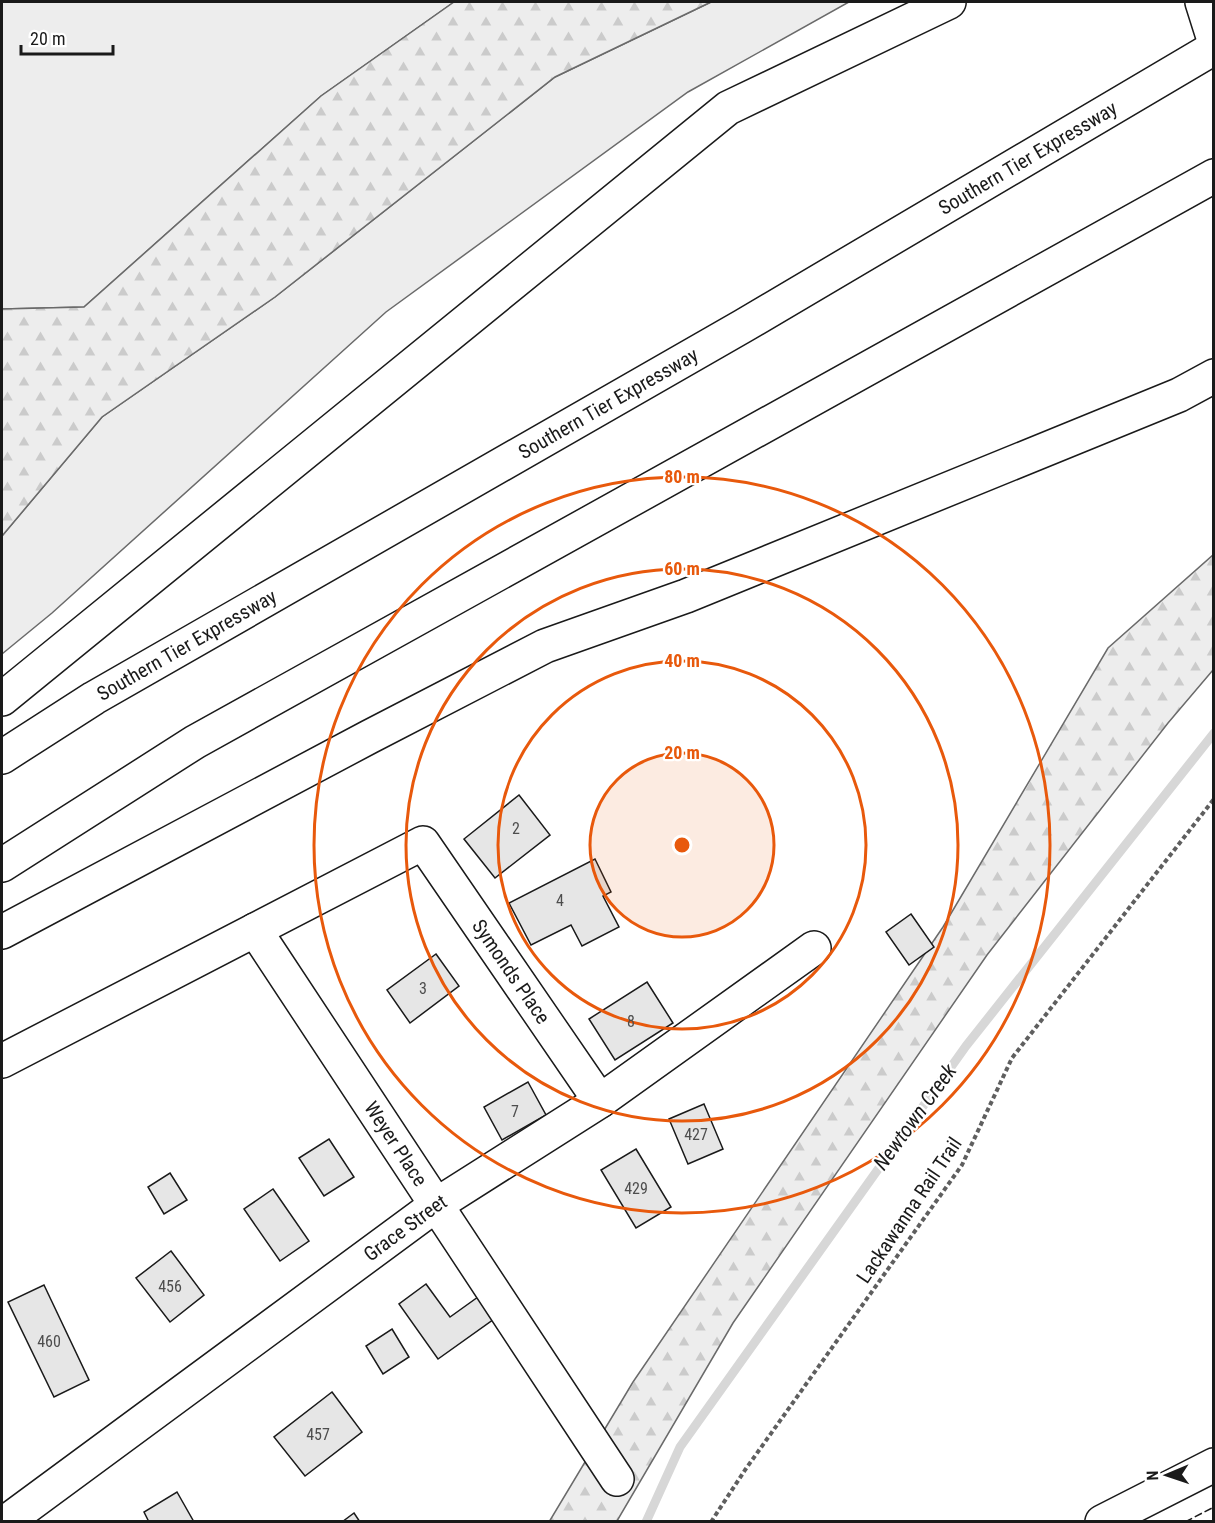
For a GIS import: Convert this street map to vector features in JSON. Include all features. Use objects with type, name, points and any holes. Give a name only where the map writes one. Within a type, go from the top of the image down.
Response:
[{"type":"main road","points":[[2,699],[728,108],[950,2]]},
{"type":"main road","points":[[1202,2],[1214,40]]},
{"type":"main road","name":"Southern Tier Expressway","points":[[2,758],[94,698],[743,326],[1214,48]]},
{"type":"main road","points":[[2,865],[195,742],[1214,176]]},
{"type":"main road","points":[[2,932],[545,646],[686,596],[1179,395],[1214,376]]},
{"type":"main road","points":[[1179,395],[1214,395]]},
{"type":"main road","name":"Symonds Place","points":[[255,930],[423,843],[600,1101]]},
{"type":"main road","points":[[2,1060],[255,930]]},
{"type":"main road","name":"Weyer Place","points":[[255,930],[617,1479]]},
{"type":"main road","name":"Grace Street","points":[[6,1521],[436,1205],[600,1101],[814,948]]},
{"type":"main road","points":[[1102,1521],[1214,1465]]},
{"type":"path","name":"Lackawanna Rail Trail","points":[[711,1521],[962,1165],[1012,1058],[1214,800]]},
{"type":"green space","points":[[2,2],[454,2],[321,96],[84,307],[2,309]]},
{"type":"green space","points":[[454,2],[711,2],[555,77],[275,297],[102,417],[2,536],[2,309],[84,307],[321,96]]},
{"type":"green space","points":[[711,2],[849,2],[688,92],[386,312],[52,613],[2,654],[2,536],[102,417],[275,297],[555,77]]},
{"type":"green space","points":[[1213,555],[1213,670],[1168,723],[987,955],[733,1323],[617,1521],[549,1522],[633,1382],[943,927],[1108,648]]},
{"type":"building","points":[[519,795],[550,835],[495,878],[464,839]]},
{"type":"building","points":[[595,859],[611,892],[603,896],[619,927],[582,946],[571,925],[531,945],[509,903]]},
{"type":"building","points":[[911,914],[934,947],[909,965],[886,932]]},
{"type":"building","points":[[436,954],[459,986],[410,1023],[387,990]]},
{"type":"building","points":[[647,982],[673,1023],[615,1060],[589,1019]]},
{"type":"building","points":[[528,1082],[546,1115],[502,1140],[484,1107]]},
{"type":"building","points":[[704,1104],[723,1149],[688,1164],[669,1119]]},
{"type":"building","points":[[329,1139],[354,1177],[324,1196],[299,1158]]},
{"type":"building","points":[[636,1149],[671,1207],[636,1228],[601,1170]]},
{"type":"building","points":[[170,1173],[187,1200],[164,1214],[148,1187]]},
{"type":"building","points":[[273,1189],[309,1241],[280,1261],[244,1209]]},
{"type":"building","points":[[171,1251],[204,1295],[170,1322],[136,1278]]},
{"type":"building","points":[[426,1284],[450,1317],[478,1297],[494,1319],[438,1359],[399,1304]]},
{"type":"building","points":[[44,1285],[89,1380],[54,1397],[8,1302]]},
{"type":"building","points":[[392,1329],[409,1357],[383,1374],[366,1346]]},
{"type":"building","points":[[332,1392],[362,1432],[305,1476],[274,1437]]},
{"type":"building","points":[[177,1492],[194,1522],[149,1522],[144,1512]]},
{"type":"building","points":[[354,1513],[360,1522],[342,1522]]},
{"type":"waterway","name":"Newtown Creek","points":[[646,1522],[680,1447],[966,1046],[1214,733]]},
{"type":"fence","points":[[1185,1522],[1214,1507]]}]
